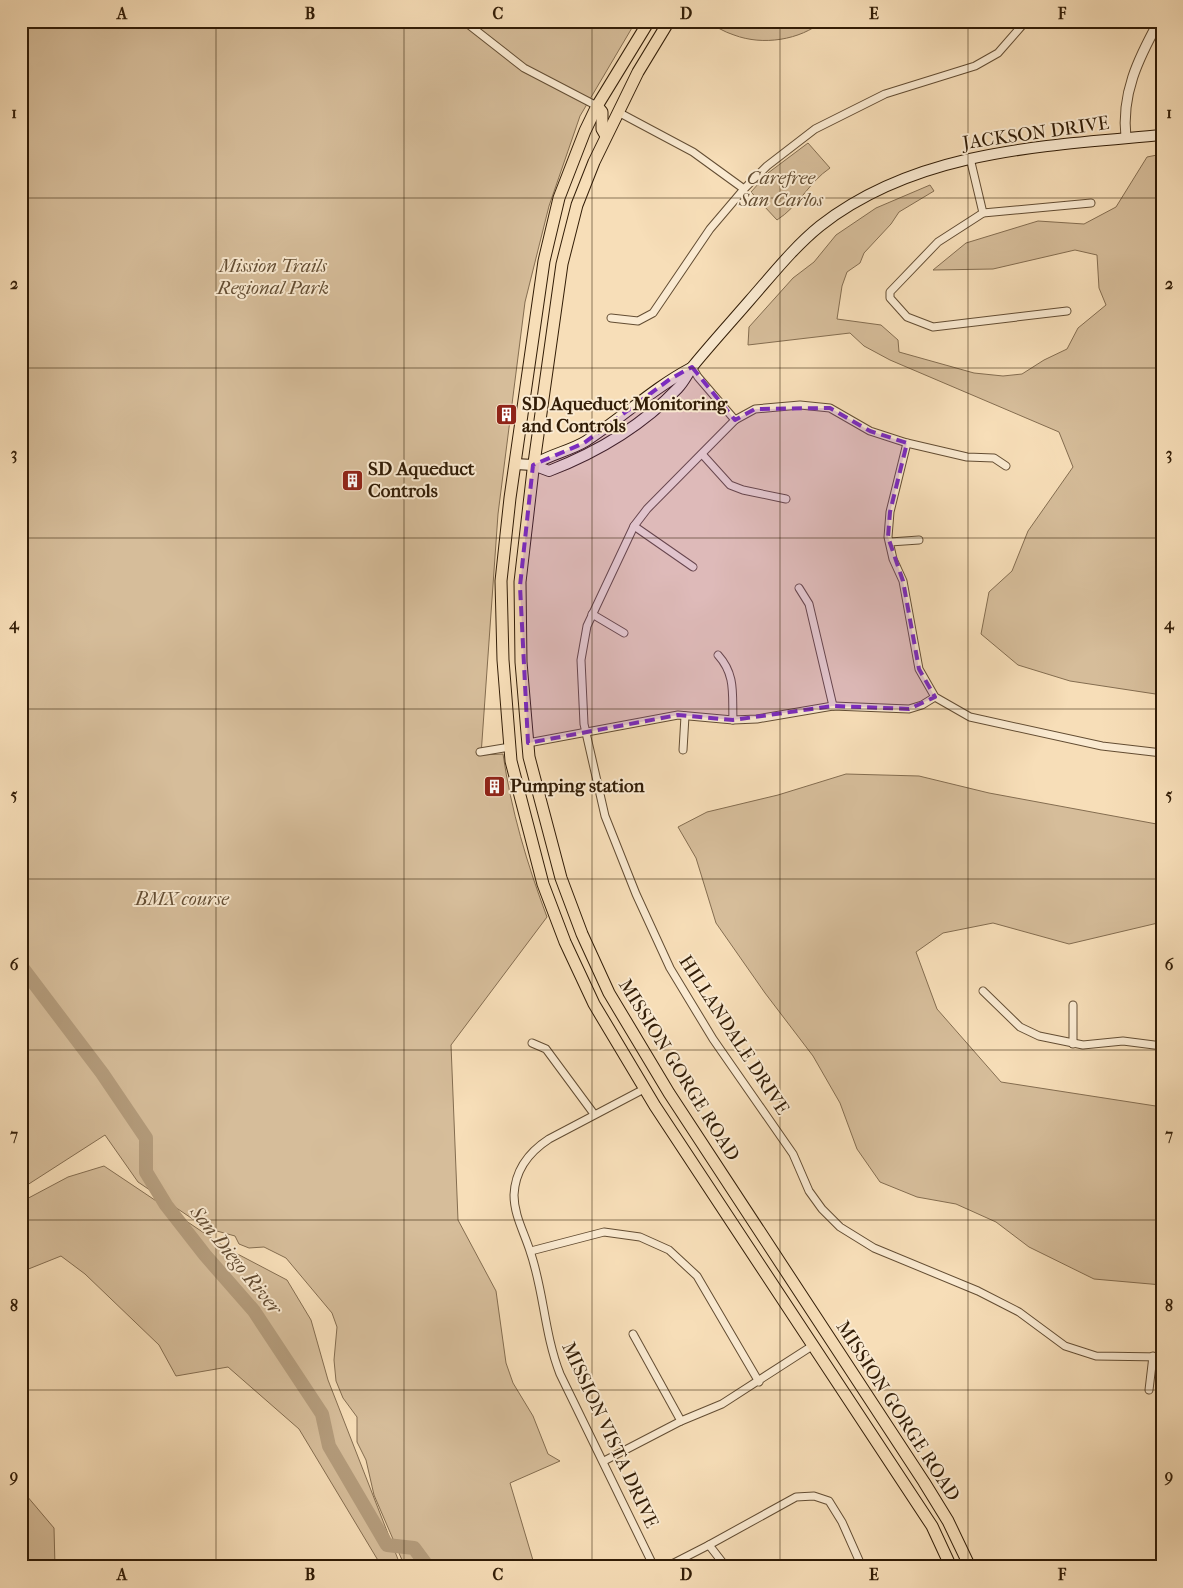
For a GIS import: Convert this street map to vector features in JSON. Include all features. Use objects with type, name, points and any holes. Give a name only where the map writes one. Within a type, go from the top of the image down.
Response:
[{"type":"main road","name":"MISSION GORGE ROAD","points":[[648,21],[596,106],[560,198],[544,261],[515,464],[501,581],[502,660],[510,747],[523,812],[543,884],[565,942],[594,1004],[644,1089],[932,1526],[951,1567]]},
{"type":"main road","name":"MISSION GORGE ROAD","points":[[669,21],[638,72],[606,136],[577,205],[562,264],[533,465],[520,582],[521,662],[528,743],[542,810],[561,878],[582,934],[609,993],[669,1093],[924,1482],[948,1521],[970,1567]]},
{"type":"main road","points":[[596,106],[602,112],[602,129],[606,136]]},
{"type":"main road","name":"JACKSON DRIVE","points":[[533,465],[545,457],[584,443],[624,417],[670,379],[692,367],[782,264],[819,227],[862,198],[918,172],[970,158],[1025,149],[1162,135]]},
{"type":"main road","points":[[515,464],[533,465]]},
{"type":"street","points":[[464,21],[524,68],[596,106]]},
{"type":"street","points":[[611,318],[638,321],[653,313],[710,229],[744,189],[767,166],[816,129],[885,94],[975,66],[998,53],[1026,21]]},
{"type":"street","points":[[1126,138],[1128,88],[1138,60],[1159,21]]},
{"type":"street","points":[[618,112],[693,152],[744,189]]},
{"type":"street","points":[[970,158],[983,213]]},
{"type":"street","points":[[1067,311],[933,327],[909,319],[890,298],[890,292],[938,242],[983,213],[1092,203]]},
{"type":"street","points":[[692,367],[698,377],[735,420]]},
{"type":"street","name":"HILLANDALE DRIVE","points":[[1006,466],[994,458],[968,457],[907,443],[870,431],[830,408],[800,405],[756,409],[735,420],[647,509],[634,526],[592,614],[587,626],[580,660],[586,733],[605,816],[636,894],[670,968],[713,1039],[793,1154],[809,1191],[822,1209],[840,1227],[874,1248],[978,1291],[1018,1312],[1064,1346],[1096,1356],[1162,1357]]},
{"type":"street","points":[[907,443],[890,512],[890,542],[893,559],[903,580],[919,669],[935,697],[970,717],[1102,746],[1162,753]]},
{"type":"street","points":[[702,454],[730,485],[743,490],[786,499]]},
{"type":"street","points":[[634,526],[694,567]]},
{"type":"street","points":[[890,542],[919,540]]},
{"type":"street","points":[[798,588],[809,604],[833,706]]},
{"type":"street","points":[[592,614],[624,633]]},
{"type":"street","points":[[718,655],[728,666],[731,674],[733,720]]},
{"type":"street","points":[[528,743],[678,715],[733,720],[757,719],[833,706],[909,709],[922,706],[935,697]]},
{"type":"street","points":[[683,750],[684,716]]},
{"type":"street","points":[[480,752],[510,747]]},
{"type":"street","points":[[983,991],[1020,1027],[1039,1036],[1073,1044],[1123,1041],[1162,1046]]},
{"type":"street","points":[[1073,1006],[1073,1044]]},
{"type":"street","points":[[532,1043],[546,1049],[594,1114]]},
{"type":"street","name":"MISSION VISTA DRIVE","points":[[644,1089],[594,1114],[535,1148],[517,1177],[514,1196],[518,1219],[531,1252],[550,1348],[560,1374],[654,1567]]},
{"type":"street","points":[[531,1252],[604,1232],[640,1237],[669,1250],[698,1276],[759,1382]]},
{"type":"street","points":[[634,1334],[681,1421]]},
{"type":"street","points":[[604,1461],[681,1421],[722,1404],[759,1382],[812,1346]]},
{"type":"street","points":[[1150,1390],[1153,1356]]},
{"type":"street","points":[[666,1567],[796,1497],[814,1496],[829,1502],[842,1522],[862,1567]]},
{"type":"street","points":[[709,1545],[726,1567]]},
{"type":"highlighted area","points":[[692,367],[735,420],[755,409],[830,408],[870,431],[907,443],[890,512],[888,537],[903,581],[919,669],[935,697],[909,709],[833,706],[733,720],[678,715],[528,743],[520,586],[533,465],[584,443],[670,379]]},
{"type":"green space","name":"Mission Trails Regional Park","points":[[21,21],[636,21],[580,116],[549,206],[525,302],[498,514],[481,755],[503,754],[510,796],[520,837],[547,917],[451,1045],[458,1220],[496,1291],[506,1363],[513,1383],[533,1416],[548,1454],[560,1461],[510,1483],[535,1567],[405,1567],[374,1495],[366,1460],[357,1442],[357,1417],[343,1398],[336,1381],[334,1360],[337,1327],[332,1313],[286,1258],[264,1247],[249,1248],[239,1244],[235,1236],[206,1228],[138,1182],[105,1135],[21,1189]]},
{"type":"green space","points":[[706,21],[753,21],[781,25],[787,21],[823,21],[814,28],[792,37],[757,40],[723,31]]},
{"type":"green space","name":"Carefree San Carlos","points":[[808,143],[830,168],[816,180],[792,208],[777,220],[751,192],[768,173]]},
{"type":"green space","points":[[1162,154],[1162,695],[1070,681],[1018,665],[981,634],[989,592],[1012,571],[1028,531],[1073,467],[1059,432],[890,360],[864,346],[850,333],[748,345],[749,327],[793,278],[814,262],[836,235],[876,208],[930,185],[934,191],[899,212],[891,224],[864,253],[860,263],[847,272],[842,286],[837,319],[881,325],[898,340],[899,352],[974,373],[1003,376],[1022,374],[1044,360],[1067,349],[1078,328],[1106,305],[1099,288],[1097,255],[1075,250],[993,269],[933,270],[966,243],[1038,221],[1084,224],[1116,207],[1147,157]]},
{"type":"green space","points":[[846,774],[919,776],[989,793],[1162,825],[1162,922],[1069,944],[993,923],[943,933],[916,952],[937,1009],[1001,1082],[1162,1107],[1162,1285],[1094,1279],[1029,1247],[996,1222],[956,1204],[917,1197],[880,1182],[857,1149],[840,1103],[813,1056],[765,993],[716,923],[696,858],[678,827],[707,812],[778,795]]},
{"type":"green space","points":[[104,1166],[228,1249],[287,1280],[311,1320],[328,1380],[401,1567],[382,1567],[299,1429],[228,1367],[176,1376],[159,1345],[85,1274],[61,1256],[21,1272],[21,1202],[68,1177]]},
{"type":"green space","points":[[21,1489],[54,1528],[55,1567],[21,1567]]},
{"type":"waterway","name":"San Diego River","points":[[21,966],[102,1073],[146,1138],[146,1172],[166,1205],[205,1255],[254,1311],[322,1414],[329,1446],[387,1545],[414,1548],[428,1567]]},
{"type":"place","name":"SD Aqueduct Monitoring and Controls","points":[[506,415]]},
{"type":"place","name":"SD Aqueduct Controls","points":[[352,480]]},
{"type":"place","name":"Pumping station","points":[[494,786]]},
{"type":"park label","name":"BMX course","points":[[182,899]]}]
